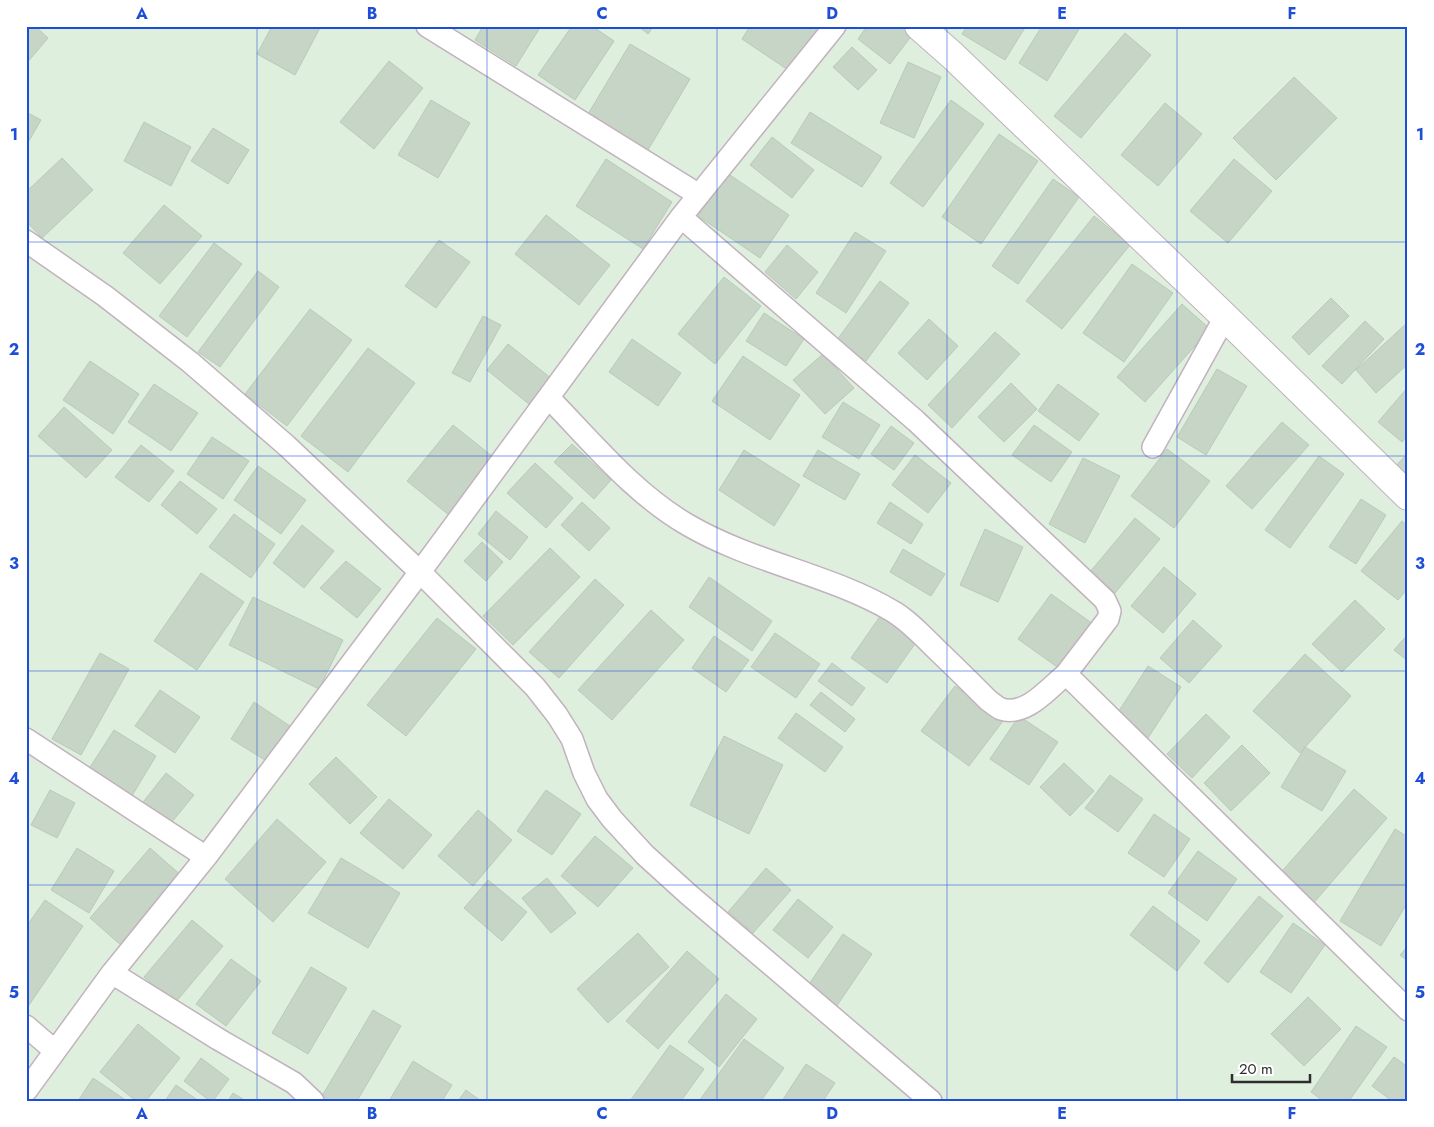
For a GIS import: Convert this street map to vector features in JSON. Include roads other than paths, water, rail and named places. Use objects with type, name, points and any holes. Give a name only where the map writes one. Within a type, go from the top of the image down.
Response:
[{"type":"street","points":[[427,26],[699,195]]},
{"type":"street","points":[[26,1091],[112,972],[206,857],[420,572],[681,217],[835,26]]},
{"type":"street","points":[[919,26],[953,56],[1225,317],[1408,496]]},
{"type":"street","points":[[549,398],[648,497],[688,525],[725,544],[813,576],[894,613],[915,628],[988,700],[1000,708],[1011,711],[1023,708],[1037,699],[1066,674],[1108,619],[1110,611],[1105,600],[916,421],[681,217]]},
{"type":"street","points":[[26,241],[105,296],[190,362],[287,446],[420,572],[535,687],[557,715],[572,739],[584,773],[597,799],[612,819],[645,855],[688,894],[931,1101]]},
{"type":"street","points":[[1153,447],[1225,317]]},
{"type":"street","points":[[1066,674],[1408,1010]]},
{"type":"street","points":[[26,739],[206,857]]},
{"type":"street","points":[[112,972],[218,1039],[294,1083],[313,1101]]},
{"type":"street","points":[[26,1026],[55,1051]]}]
